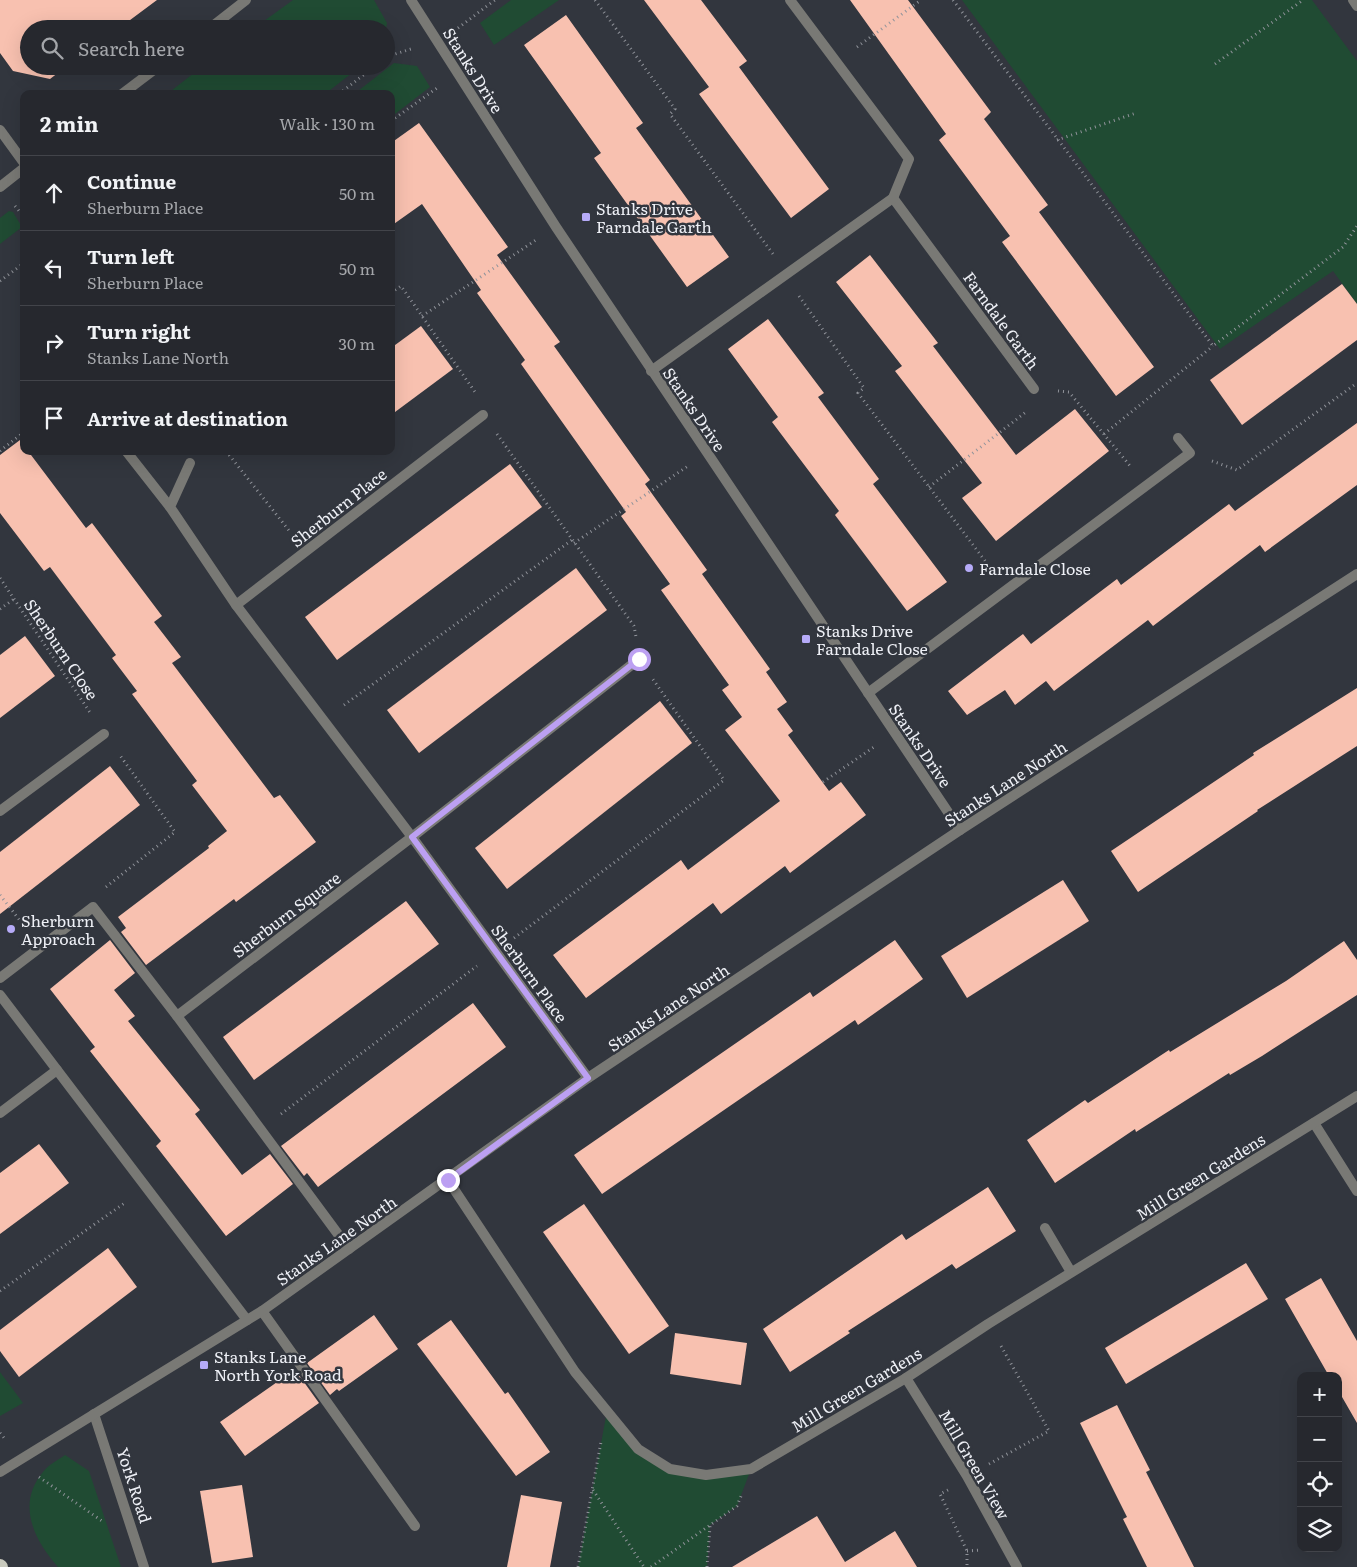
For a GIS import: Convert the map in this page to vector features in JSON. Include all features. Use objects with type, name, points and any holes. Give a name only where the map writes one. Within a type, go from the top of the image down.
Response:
[{"type":"street","points":[[220,20],[246,0]]},
{"type":"street","name":"Stanks Drive","points":[[411,0],[556,227],[651,371],[960,830]]},
{"type":"street","points":[[651,371],[893,198],[909,159],[790,0]]},
{"type":"street","points":[[1353,0],[1357,6]]},
{"type":"street","points":[[127,90],[147,75]]},
{"type":"street","points":[[0,130],[20,158]]},
{"type":"street","points":[[0,187],[20,171]]},
{"type":"street","name":"Farndale Garth","points":[[893,198],[1034,389]]},
{"type":"street","name":"Sherburn Place","points":[[236,605],[483,415]]},
{"type":"street","points":[[868,693],[1190,453],[1178,438]]},
{"type":"street","name":"Sherburn Place","points":[[129,455],[170,507],[236,605],[412,837],[588,1078]]},
{"type":"street","points":[[170,507],[190,463]]},
{"type":"street","name":"Stanks Lane North","points":[[0,1472],[262,1311],[448,1180],[588,1078],[960,830],[1357,574]]},
{"type":"street","points":[[412,837],[639,659]]},
{"type":"street","points":[[0,812],[104,734]]},
{"type":"street","name":"Sherburn Square","points":[[177,1016],[412,837]]},
{"type":"street","points":[[0,978],[93,907],[177,1016],[349,1249]]},
{"type":"street","points":[[0,995],[247,1320]]},
{"type":"street","points":[[0,1113],[57,1070]]},
{"type":"street","name":"Mill Green Gardens","points":[[448,1180],[575,1372],[638,1449],[670,1469],[706,1475],[751,1469],[906,1378],[1071,1272],[1357,1096]]},
{"type":"street","points":[[1314,1123],[1357,1191]]},
{"type":"street","points":[[1046,1228],[1071,1272]]},
{"type":"street","points":[[262,1311],[415,1526]]},
{"type":"street","name":"Mill Green View","points":[[906,1378],[967,1476],[1016,1567]]},
{"type":"street","name":"York Road","points":[[94,1414],[144,1567]]},
{"type":"path","points":[[836,62],[921,0]]},
{"type":"path","points":[[952,0],[1213,346]]},
{"type":"path","points":[[1215,64],[1303,0]]},
{"type":"path","points":[[395,118],[458,74]]},
{"type":"path","points":[[344,90],[363,75]]},
{"type":"path","points":[[1056,140],[1136,113]]},
{"type":"path","points":[[1104,434],[1213,346],[1343,247],[1357,226]]},
{"type":"path","points":[[422,316],[556,227]]},
{"type":"path","points":[[0,281],[20,266]]},
{"type":"path","points":[[1190,453],[1237,470],[1357,383]]},
{"type":"path","points":[[1034,389],[1069,392],[1146,485]]},
{"type":"path","name":"Farndale Garth","points":[[929,487],[1025,415],[1034,389]]},
{"type":"path","points":[[0,451],[20,435]]},
{"type":"path","points":[[323,720],[573,541],[706,454]]},
{"type":"path","points":[[229,455],[306,551]]},
{"type":"path","name":"Sherburn Close","points":[[0,578],[104,734],[175,832],[97,894],[93,907]]},
{"type":"path","points":[[0,609],[14,599]]},
{"type":"path","points":[[823,782],[895,732]]},
{"type":"path","points":[[0,895],[42,947]]},
{"type":"path","points":[[0,1291],[146,1188]]},
{"type":"path","points":[[966,1567],[968,1551],[940,1494],[967,1476],[1049,1431],[988,1324]]},
{"type":"path","points":[[578,1567],[607,1411]]},
{"type":"path","points":[[0,1433],[21,1459],[39,1477],[134,1541]]},
{"type":"path","points":[[651,1567],[737,1506],[751,1469]]},
{"type":"path","points":[[592,1489],[644,1567]]},
{"type":"path","points":[[707,1567],[710,1525]]},
{"type":"green space","points":[[293,0],[374,0],[385,20],[265,20]]},
{"type":"green space","points":[[511,0],[559,0],[494,45],[480,23]]},
{"type":"green space","points":[[962,0],[1312,0],[1357,61],[1357,304],[1333,271],[1220,349]]},
{"type":"green space","points":[[395,63],[417,66],[430,87],[395,114],[395,90],[359,90],[379,75],[395,75]]},
{"type":"green space","points":[[191,75],[349,75],[330,90],[172,90]]},
{"type":"green space","points":[[9,211],[13,212],[20,224],[20,229],[0,244],[0,218]]},
{"type":"green space","points":[[0,1372],[23,1403],[0,1416]]},
{"type":"green space","points":[[607,1411],[638,1449],[670,1469],[706,1475],[751,1469],[737,1506],[710,1525],[707,1567],[578,1567]]},
{"type":"green space","points":[[65,1455],[89,1471],[121,1567],[58,1567],[36,1534],[31,1521],[30,1509],[35,1484],[45,1469]]},
{"type":"building","points":[[0,0],[157,0],[130,20],[20,20],[20,73],[13,71],[0,53]]},
{"type":"building","points":[[644,0],[701,0],[747,61],[739,67],[829,189],[791,218],[699,94],[709,87]]},
{"type":"building","points":[[850,0],[908,0],[991,112],[984,119],[1048,205],[1039,212],[1154,367],[1116,396],[1002,242],[1010,236],[939,140],[946,134]]},
{"type":"building","points":[[566,15],[643,123],[636,128],[729,257],[687,287],[594,158],[601,153],[524,45]]},
{"type":"building","points":[[32,75],[55,75],[50,79]]},
{"type":"building","points":[[419,123],[508,247],[497,255],[560,342],[554,346],[650,480],[645,484],[707,570],[702,574],[770,669],[766,672],[787,702],[777,709],[793,731],[788,735],[829,791],[841,782],[866,815],[790,873],[785,866],[721,914],[713,903],[586,998],[553,955],[681,860],[688,870],[780,801],[725,730],[742,717],[722,690],[729,685],[661,590],[670,584],[621,516],[626,512],[521,364],[525,360],[477,293],[481,290],[422,204],[395,223],[395,140]]},
{"type":"building","points":[[870,255],[938,343],[933,346],[1016,455],[1075,409],[1109,451],[996,541],[962,498],[982,483],[895,371],[902,366],[836,282]]},
{"type":"building","points":[[1342,284],[1357,304],[1357,340],[1242,425],[1210,380]]},
{"type":"building","points":[[768,319],[824,393],[818,397],[879,479],[873,484],[947,582],[907,611],[835,515],[839,511],[772,422],[778,417],[728,349]]},
{"type":"building","points":[[421,326],[453,369],[395,412],[395,345]]},
{"type":"building","points":[[1357,423],[1357,485],[1265,552],[1260,545],[1153,626],[1148,620],[1054,691],[1046,681],[1015,705],[1005,690],[967,715],[948,691],[1023,634],[1031,644],[1117,579],[1121,585],[1229,504],[1235,511]]},
{"type":"building","points":[[20,440],[20,455],[31,455],[86,528],[92,523],[162,616],[154,622],[181,657],[172,663],[274,798],[280,795],[316,842],[236,902],[234,899],[146,965],[121,932],[126,928],[118,917],[209,848],[208,846],[227,831],[192,785],[197,781],[132,694],[137,691],[112,658],[116,655],[50,567],[44,571],[0,513],[0,455]]},
{"type":"building","points":[[510,464],[542,507],[337,660],[305,617]]},
{"type":"building","points":[[576,568],[607,610],[419,753],[387,710]]},
{"type":"building","points":[[25,636],[55,676],[0,718],[0,655]]},
{"type":"building","points":[[1357,688],[1357,746],[1257,810],[1138,892],[1111,851],[1254,755],[1253,753]]},
{"type":"building","points":[[660,701],[692,743],[507,889],[475,848]]},
{"type":"building","points":[[110,766],[140,805],[0,914],[0,852]]},
{"type":"building","points":[[1063,880],[1089,921],[967,998],[941,956]]},
{"type":"building","points":[[406,901],[439,944],[254,1080],[223,1037]]},
{"type":"building","points":[[110,940],[135,973],[114,990],[135,1016],[128,1021],[200,1110],[195,1114],[242,1175],[270,1154],[293,1184],[226,1236],[156,1146],[161,1141],[90,1051],[95,1047],[50,989]]},
{"type":"building","points":[[895,940],[923,979],[858,1025],[855,1020],[602,1194],[574,1155],[810,992],[813,997]]},
{"type":"building","points":[[1344,941],[1357,960],[1357,995],[1262,1056],[1230,1075],[1229,1073],[1136,1132],[1135,1129],[1055,1183],[1027,1140],[1085,1100],[1088,1103],[1169,1050],[1170,1052],[1286,981]]},
{"type":"building","points":[[473,1003],[506,1047],[318,1187],[307,1173],[304,1176],[281,1146]]},
{"type":"building","points":[[39,1144],[69,1183],[0,1234],[0,1173]]},
{"type":"building","points":[[988,1187],[1016,1231],[956,1269],[952,1264],[848,1331],[850,1333],[790,1372],[763,1329],[902,1234],[906,1240]]},
{"type":"building","points":[[584,1204],[669,1326],[629,1354],[543,1232]]},
{"type":"building","points":[[108,1248],[137,1287],[19,1377],[0,1351],[0,1330]]},
{"type":"building","points":[[1246,1263],[1268,1299],[1126,1384],[1105,1348]]},
{"type":"building","points":[[1321,1278],[1357,1341],[1357,1423],[1342,1397],[1342,1372],[1327,1372],[1285,1299]]},
{"type":"building","points":[[374,1315],[398,1349],[339,1391],[337,1389],[330,1395],[307,1363]]},
{"type":"building","points":[[451,1320],[505,1394],[508,1392],[550,1452],[516,1476],[417,1344]]},
{"type":"building","points":[[675,1333],[747,1343],[741,1385],[670,1374]]},
{"type":"building","points":[[296,1371],[319,1403],[245,1456],[220,1422]]},
{"type":"building","points":[[1117,1405],[1150,1470],[1146,1472],[1194,1567],[1147,1567],[1123,1519],[1127,1517],[1080,1423]]},
{"type":"building","points":[[242,1485],[253,1557],[212,1563],[200,1491]]},
{"type":"building","points":[[521,1495],[562,1502],[550,1567],[507,1567]]},
{"type":"building","points":[[817,1516],[845,1562],[895,1531],[917,1567],[732,1567]]},
{"type":"place","name":"Stanks Drive Farndale Garth","points":[[586,217]]},
{"type":"place","name":"Farndale Close","points":[[969,568]]},
{"type":"place","name":"Stanks Drive Farndale Close","points":[[806,639]]},
{"type":"place","name":"Sherburn Approach","points":[[11,929]]},
{"type":"place","name":"Stanks Lane North York Road","points":[[204,1365]]},
{"type":"route","points":[[448,1180],[588,1078],[412,837],[639,659]]}]
